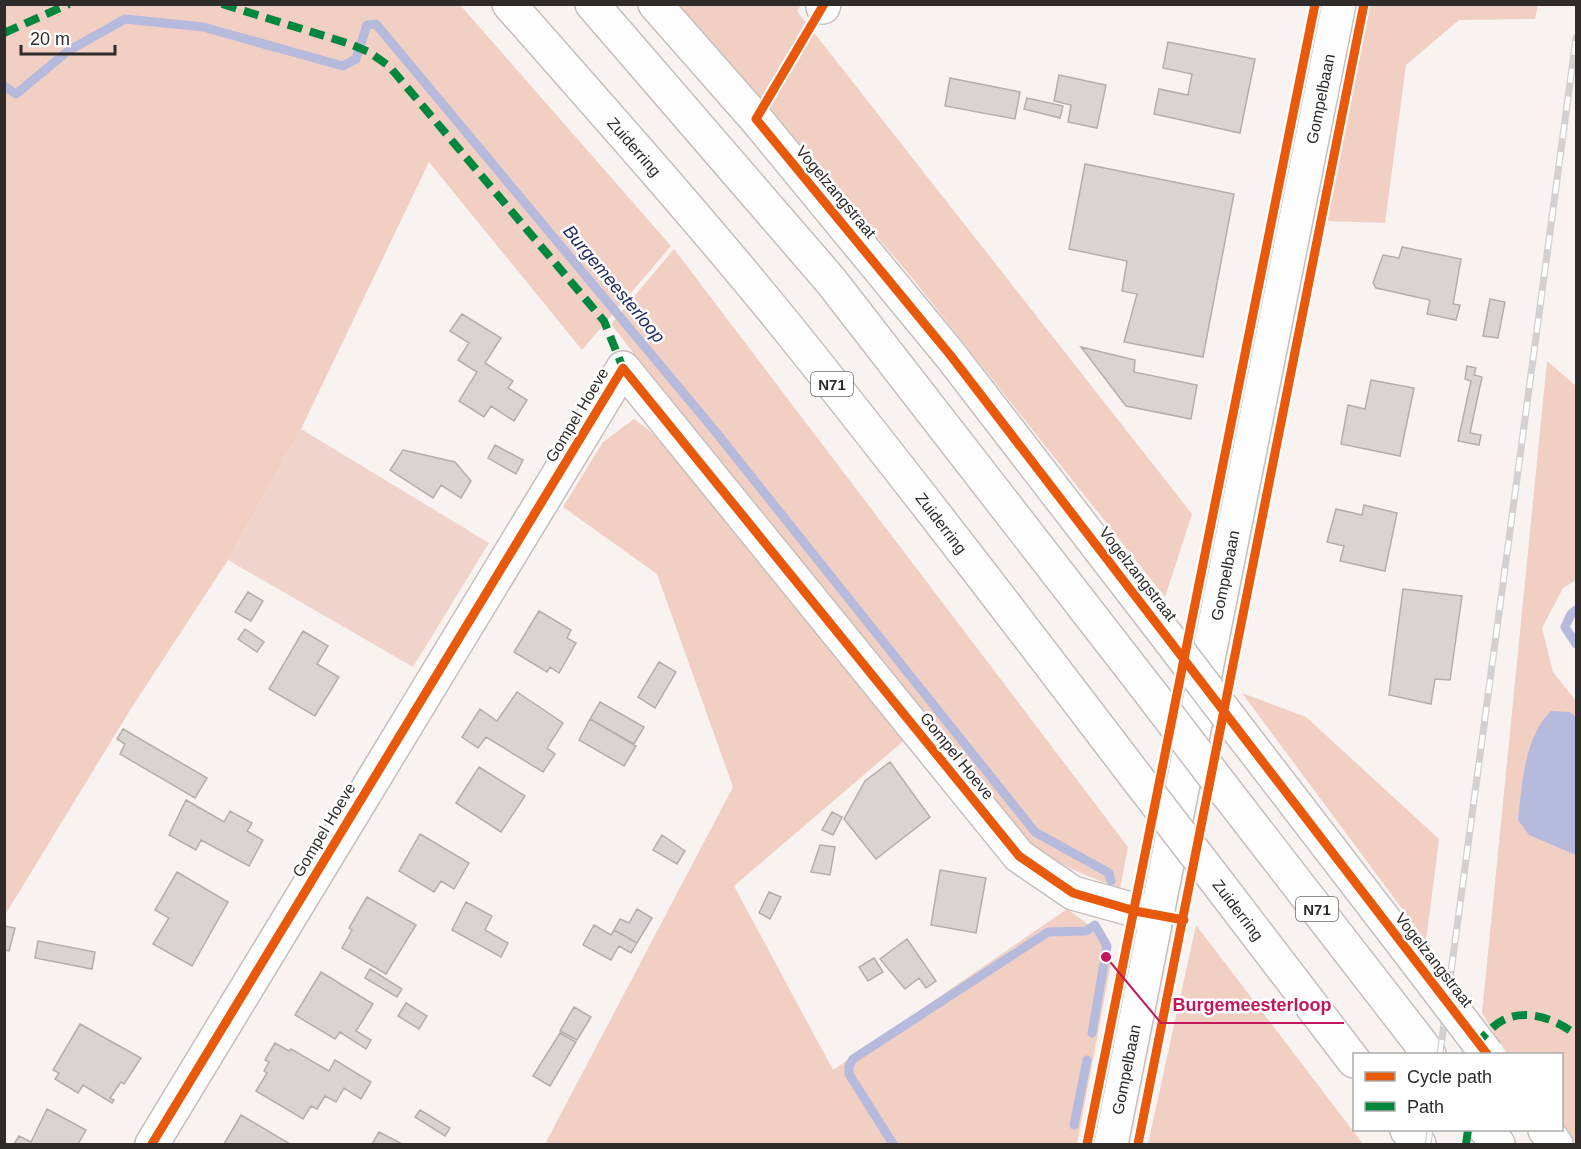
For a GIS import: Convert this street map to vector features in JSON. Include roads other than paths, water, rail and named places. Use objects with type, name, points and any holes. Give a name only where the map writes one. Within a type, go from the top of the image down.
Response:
[{"type":"main road","name":"Zuiderring","points":[[509,4],[785,325],[952,535],[1353,1060]]},
{"type":"main road","name":"N71","points":[[592,4],[831,281],[1428,1053]]},
{"type":"main road","name":"Vogelzangstraat","points":[[655,4],[756,119],[951,356],[1486,1053]]},
{"type":"main road","name":"Gompelbaan","points":[[1111,1144],[1339,4]]},
{"type":"main road","name":"Gompel Hoeve","points":[[152,1144],[622,368],[1019,856],[1073,893],[1156,916]]},
{"type":"main road","points":[[1408,1131],[1419,1144]]},
{"type":"main road","points":[[1487,1131],[1498,1144]]},
{"type":"main road","points":[[1546,1131],[1556,1144]]},
{"type":"water","points":[[1551,711],[1570,712],[1576,717],[1576,855],[1529,835],[1518,820],[1523,777],[1530,748],[1535,734]]},
{"type":"waterway","name":"Burgemeesterloop","points":[[4,86],[16,94],[68,51],[125,19],[203,27],[343,66],[356,59],[367,25],[376,24],[715,431],[1035,832],[1109,873],[1111,881]]},
{"type":"waterway","points":[[1576,610],[1571,614],[1565,627],[1576,644]]},
{"type":"waterway","points":[[893,1144],[849,1074],[849,1066],[853,1059],[1048,932],[1086,931],[1095,925],[1107,946],[1092,1033]]},
{"type":"waterway","name":"Burgemeesterloop","points":[[1074,1125],[1087,1060]]},
{"type":"railway","points":[[1440,1053],[1576,38]]},
{"type":"railway","points":[[1428,1144],[1430,1131]]},
{"type":"place","name":"Burgemeesterloop","points":[[1106,957]]}]
